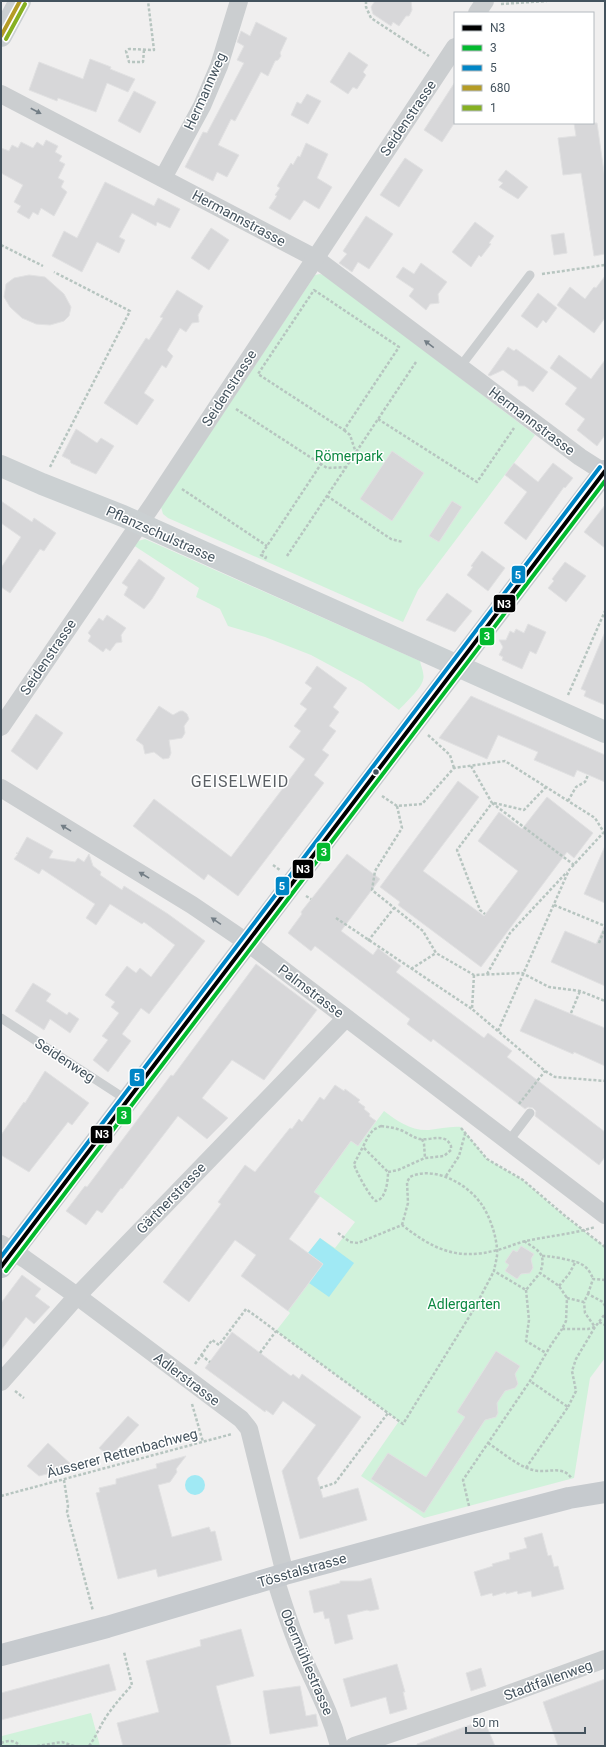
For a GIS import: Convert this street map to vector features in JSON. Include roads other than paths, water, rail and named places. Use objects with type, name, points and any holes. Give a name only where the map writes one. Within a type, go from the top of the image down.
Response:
[{"type":"main road","points":[[5,1254],[128,1101],[456,665],[605,472]]},
{"type":"main road","name":"Tösstalstrasse","points":[[1,1655],[107,1627],[280,1576],[473,1522],[569,1498],[605,1492]]},
{"type":"street","points":[[3,26],[20,1]]},
{"type":"street","name":"Hermannweg","points":[[163,178],[202,106],[219,66],[240,1]]},
{"type":"street","name":"Seidenstrasse","points":[[1,727],[139,523],[454,48]]},
{"type":"street","name":"Hermannstrasse","points":[[1,94],[315,258],[523,415],[580,457],[605,472]]},
{"type":"street","name":"Pflanzschulstrasse","points":[[1,466],[139,523],[605,732]]},
{"type":"street","name":"Palmstrasse","points":[[1,788],[199,909],[248,943],[605,1215]]},
{"type":"street","name":"Gärtnerstrasse","points":[[1,1382],[77,1296],[346,1018]]},
{"type":"street","name":"Adlerstrasse","points":[[5,1254],[77,1296],[241,1419],[249,1429],[280,1576]]},
{"type":"street","name":"Obermühlestrasse","points":[[280,1576],[298,1643],[332,1720],[339,1746]]},
{"type":"street","name":"Stadtfallenweg","points":[[354,1746],[500,1697],[605,1659]]},
{"type":"lane","points":[[460,367],[530,275]]},
{"type":"lane","name":"Seidenweg","points":[[1,1018],[128,1101]]},
{"type":"lane","points":[[508,1142],[530,1113]]},
{"type":"water","points":[[320,1238],[354,1263],[329,1297],[309,1283],[323,1264],[308,1253]]},
{"type":"water","points":[[195,1475],[202,1478],[205,1485],[202,1492],[195,1495],[188,1492],[185,1485],[188,1478]]},
{"type":"district","name":"GEISELWEID","points":[[240,781]]},
{"type":"park label","name":"Römerpark","points":[[349,456]]},
{"type":"park label","name":"Adlergarten","points":[[464,1304]]}]
